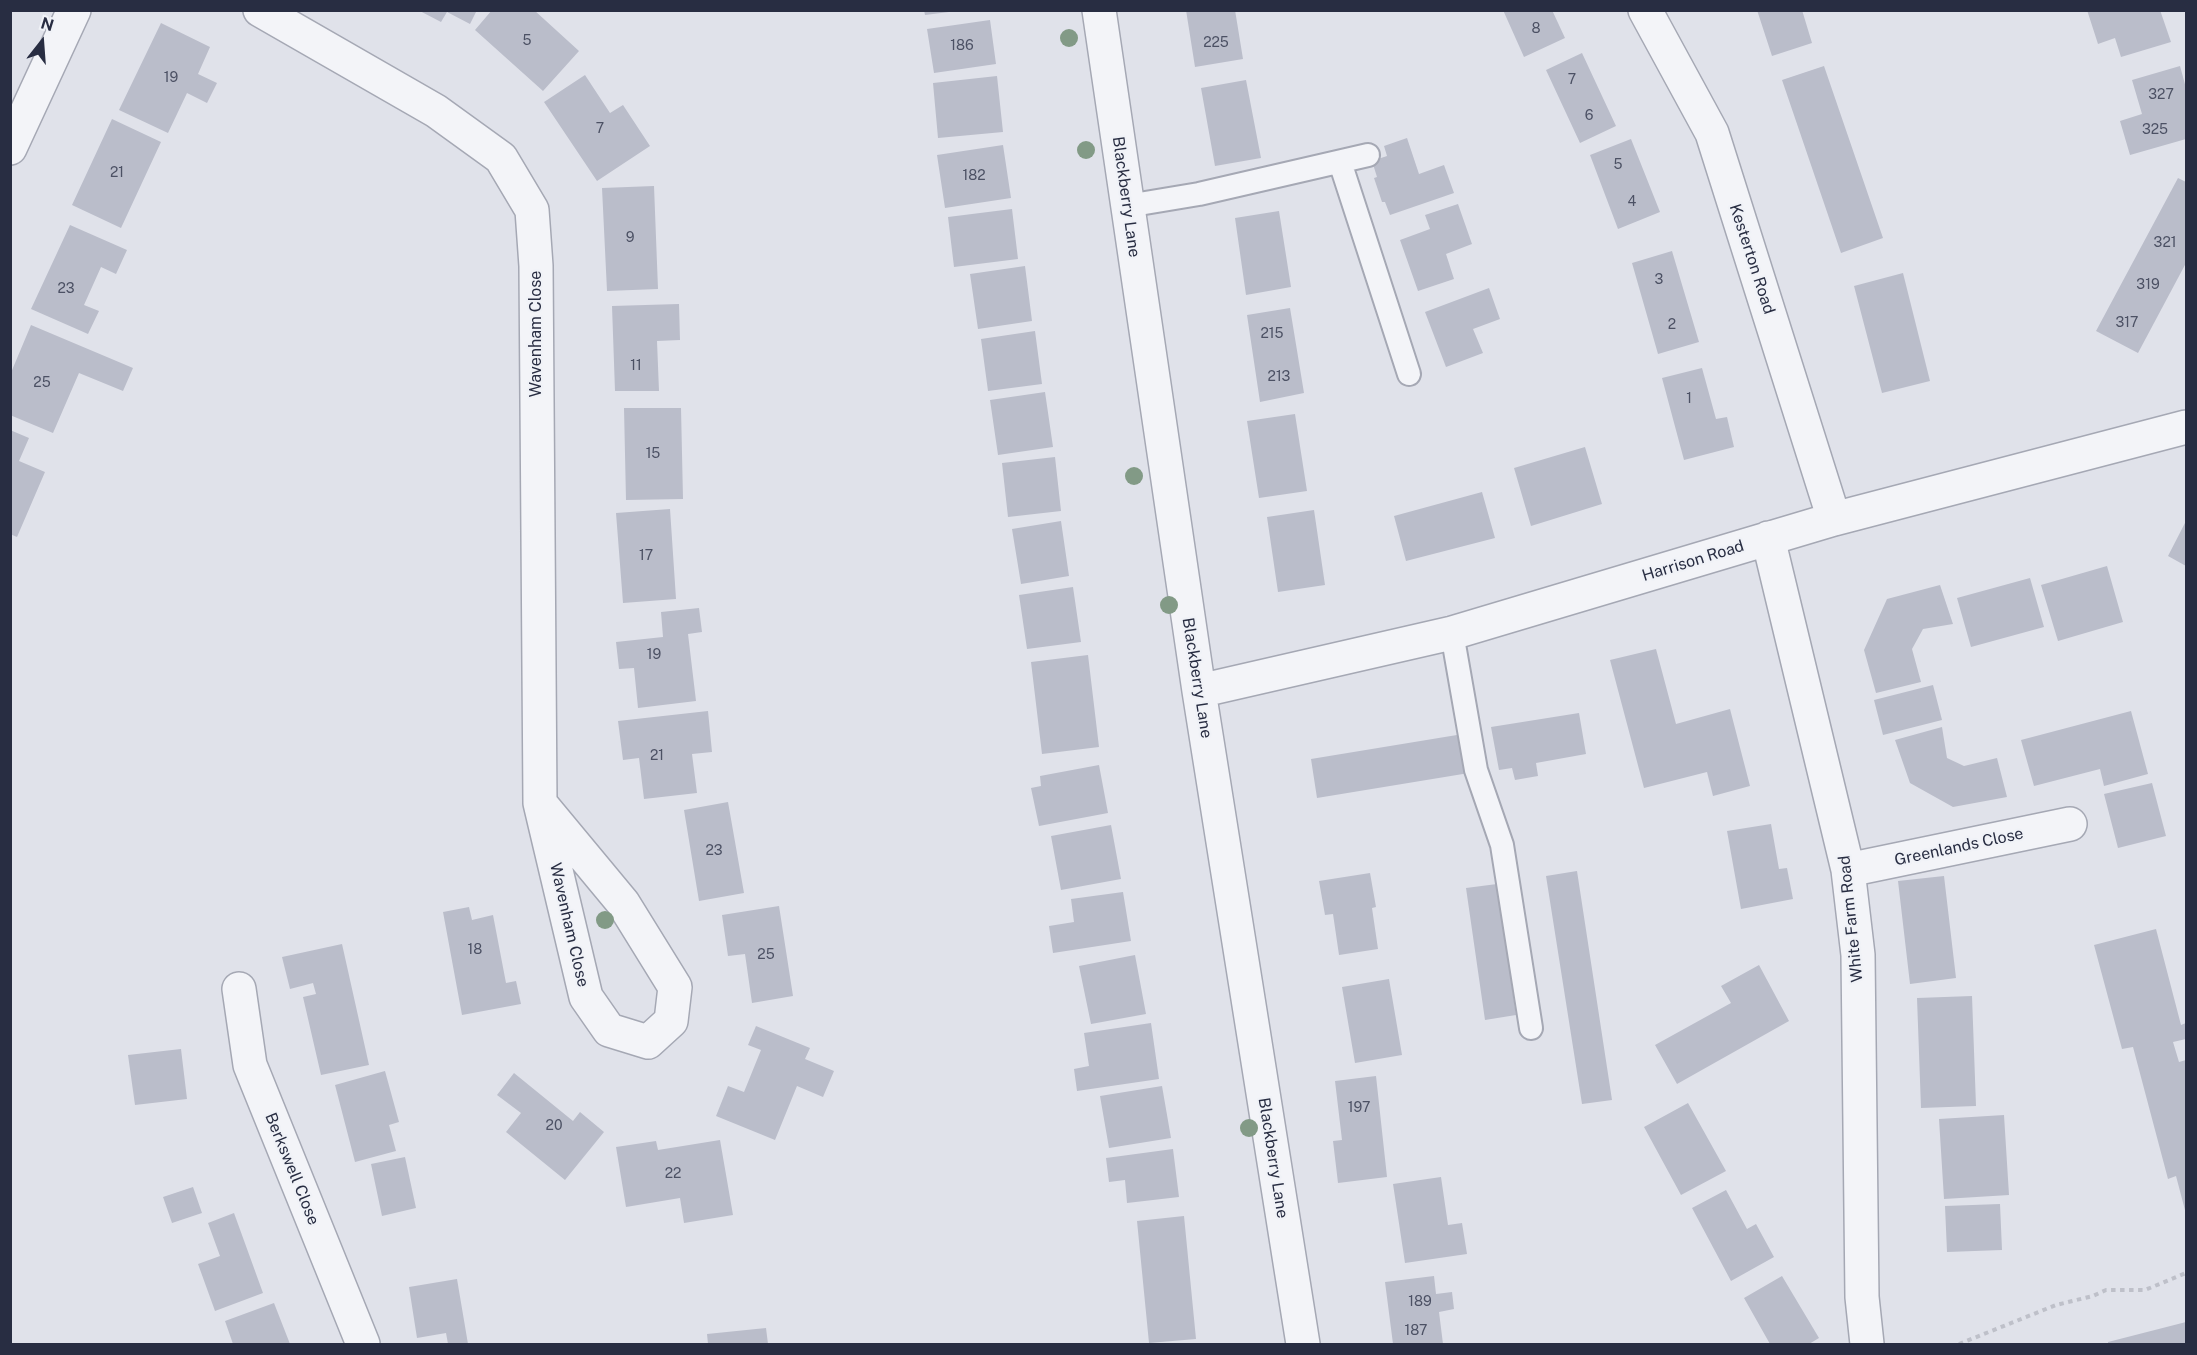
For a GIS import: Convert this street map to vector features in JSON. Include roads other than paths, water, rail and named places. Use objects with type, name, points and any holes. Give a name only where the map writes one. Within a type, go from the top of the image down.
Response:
[{"type":"street","points":[[10,148],[74,10]]},
{"type":"street","name":"Wavenham Close","points":[[260,10],[436,111],[501,158],[532,210],[536,266],[540,802],[586,997],[609,1030],[648,1042],[670,1021],[675,987],[623,903],[540,802]]},
{"type":"street","name":"Blackberry Lane","points":[[1099,10],[1199,691],[1303,1344]]},
{"type":"street","name":"Kesterton Road","points":[[1645,10],[1712,133],[1834,519]]},
{"type":"street","name":"Harrison Road","points":[[1199,691],[1452,633],[1834,519],[2187,427]]},
{"type":"street","name":"White Farm Road","points":[[1768,538],[1848,870],[1858,955],[1862,1298],[1867,1344]]},
{"type":"street","name":"Greenlands Close","points":[[1848,870],[2070,824]]},
{"type":"street","name":"Berkswell Close","points":[[239,989],[250,1065],[363,1344]]},
{"type":"lane","points":[[1127,206],[1199,194],[1368,155]]},
{"type":"lane","points":[[1340,162],[1409,374]]},
{"type":"lane","points":[[1452,633],[1476,770],[1502,845],[1531,1028]]}]
